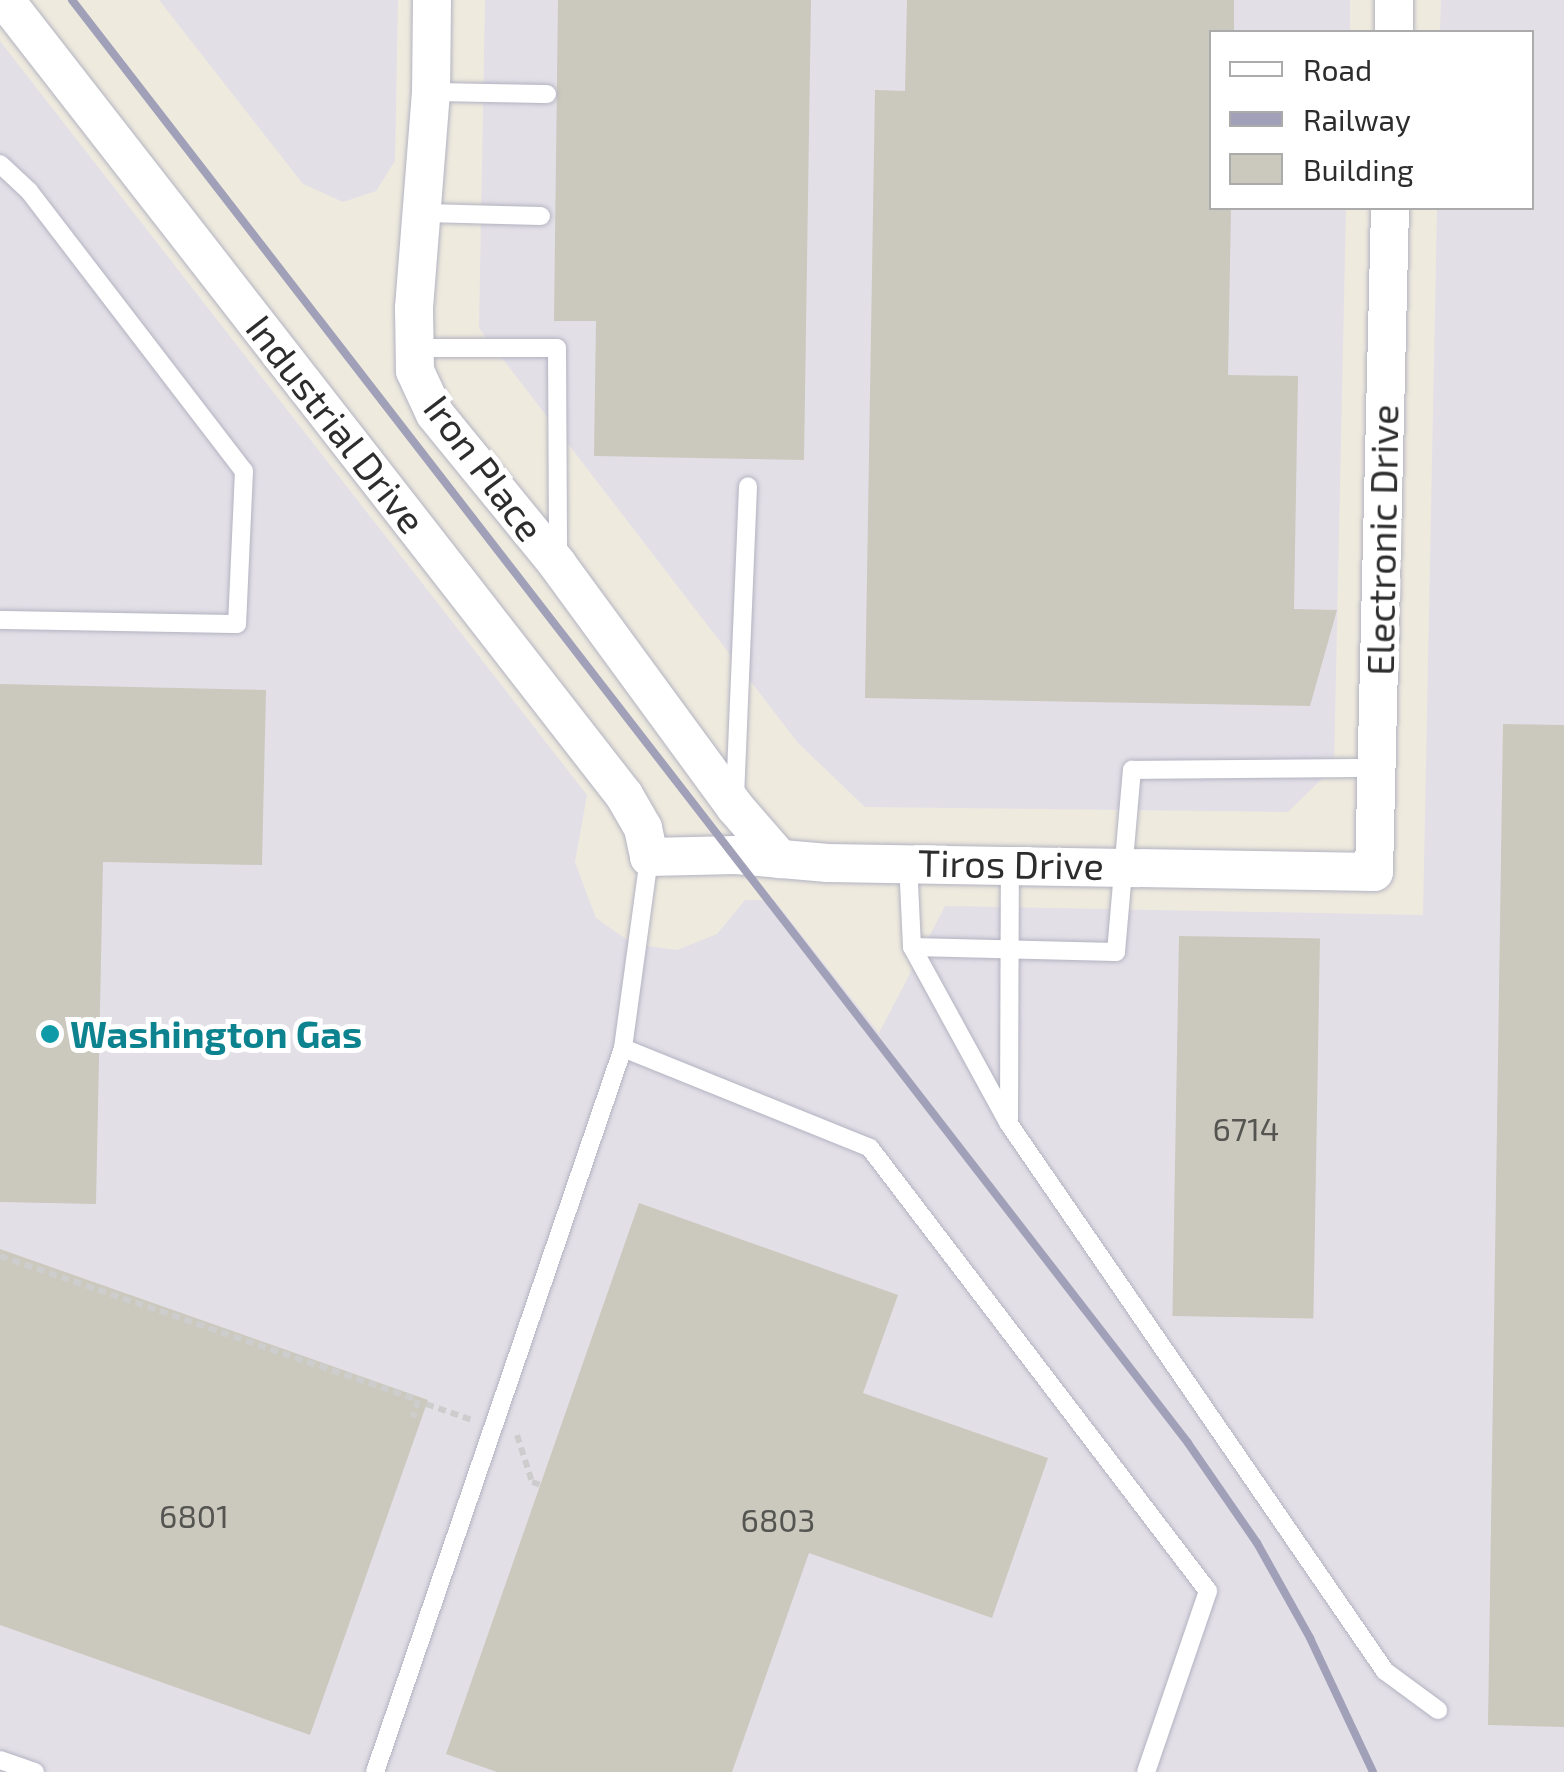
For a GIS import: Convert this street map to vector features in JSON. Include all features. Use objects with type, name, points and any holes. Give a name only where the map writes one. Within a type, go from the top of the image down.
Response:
[{"type":"street","name":"Industrial Drive","points":[[5,0],[624,794],[643,828],[649,857]]},
{"type":"street","name":"Iron Place","points":[[432,0],[431,92],[414,371],[435,414],[558,566],[735,808],[780,860]]},
{"type":"street","points":[[1394,0],[1394,30]]},
{"type":"street","name":"Electronic Drive","points":[[1374,872],[1390,210]]},
{"type":"street","name":"Tiros Drive","points":[[649,857],[736,855],[780,860],[1374,872]]},
{"type":"lane","points":[[431,92],[548,94]]},
{"type":"lane","points":[[0,164],[30,191],[244,471],[237,624],[0,620]]},
{"type":"lane","points":[[424,213],[540,216]]},
{"type":"lane","points":[[414,348],[557,348],[558,566]]},
{"type":"lane","points":[[735,808],[748,486]]},
{"type":"lane","points":[[912,947],[1116,952],[1127,867],[1132,770],[1377,768]]},
{"type":"lane","points":[[374,1772],[623,1048],[649,857]]},
{"type":"lane","points":[[908,862],[912,947],[1009,1124],[1385,1671],[1438,1710]]},
{"type":"lane","points":[[1009,1124],[1010,865]]},
{"type":"lane","points":[[623,1048],[870,1148],[1208,1592],[1146,1772]]},
{"type":"lane","points":[[0,1760],[35,1772]]},
{"type":"path","points":[[0,1256],[418,1400],[413,1417]]},
{"type":"shaded area","points":[[159,0],[398,0],[395,161],[376,191],[343,202],[303,184]]},
{"type":"shaded area","points":[[485,0],[1350,0],[1350,30],[1209,30],[1209,210],[1346,210],[1334,767],[1288,812],[865,807],[798,743],[479,328]]},
{"type":"shaded area","points":[[1441,0],[1564,0],[1564,1772],[0,1772],[0,41],[587,795],[575,862],[596,918],[633,944],[677,950],[717,934],[745,900],[774,900],[879,1033],[945,906],[1423,915],[1437,210],[1534,210],[1534,30],[1440,30]]},
{"type":"building","points":[[558,0],[811,0],[804,460],[594,456],[596,321],[554,321]]},
{"type":"building","points":[[907,0],[1234,0],[1234,30],[1209,30],[1209,210],[1231,210],[1228,375],[1298,376],[1294,609],[1337,610],[1310,706],[865,698],[875,90],[905,91]]},
{"type":"building","name":"Washington Gas","points":[[0,684],[266,690],[262,865],[103,862],[96,1204],[0,1202]]},
{"type":"building","points":[[1503,724],[1564,725],[1564,1727],[1488,1725]]},
{"type":"building","points":[[1179,936],[1320,938],[1313,1318],[1172,1316]]},
{"type":"building","points":[[639,1203],[898,1295],[863,1393],[1048,1458],[992,1618],[809,1553],[732,1772],[497,1772],[446,1754]]},
{"type":"building","points":[[0,1249],[428,1400],[310,1735],[0,1625]]},
{"type":"railway","points":[[72,0],[1188,1443],[1257,1543],[1310,1638],[1373,1772]]},
{"type":"place","name":"Washington Gas","points":[[50,1034]]}]
